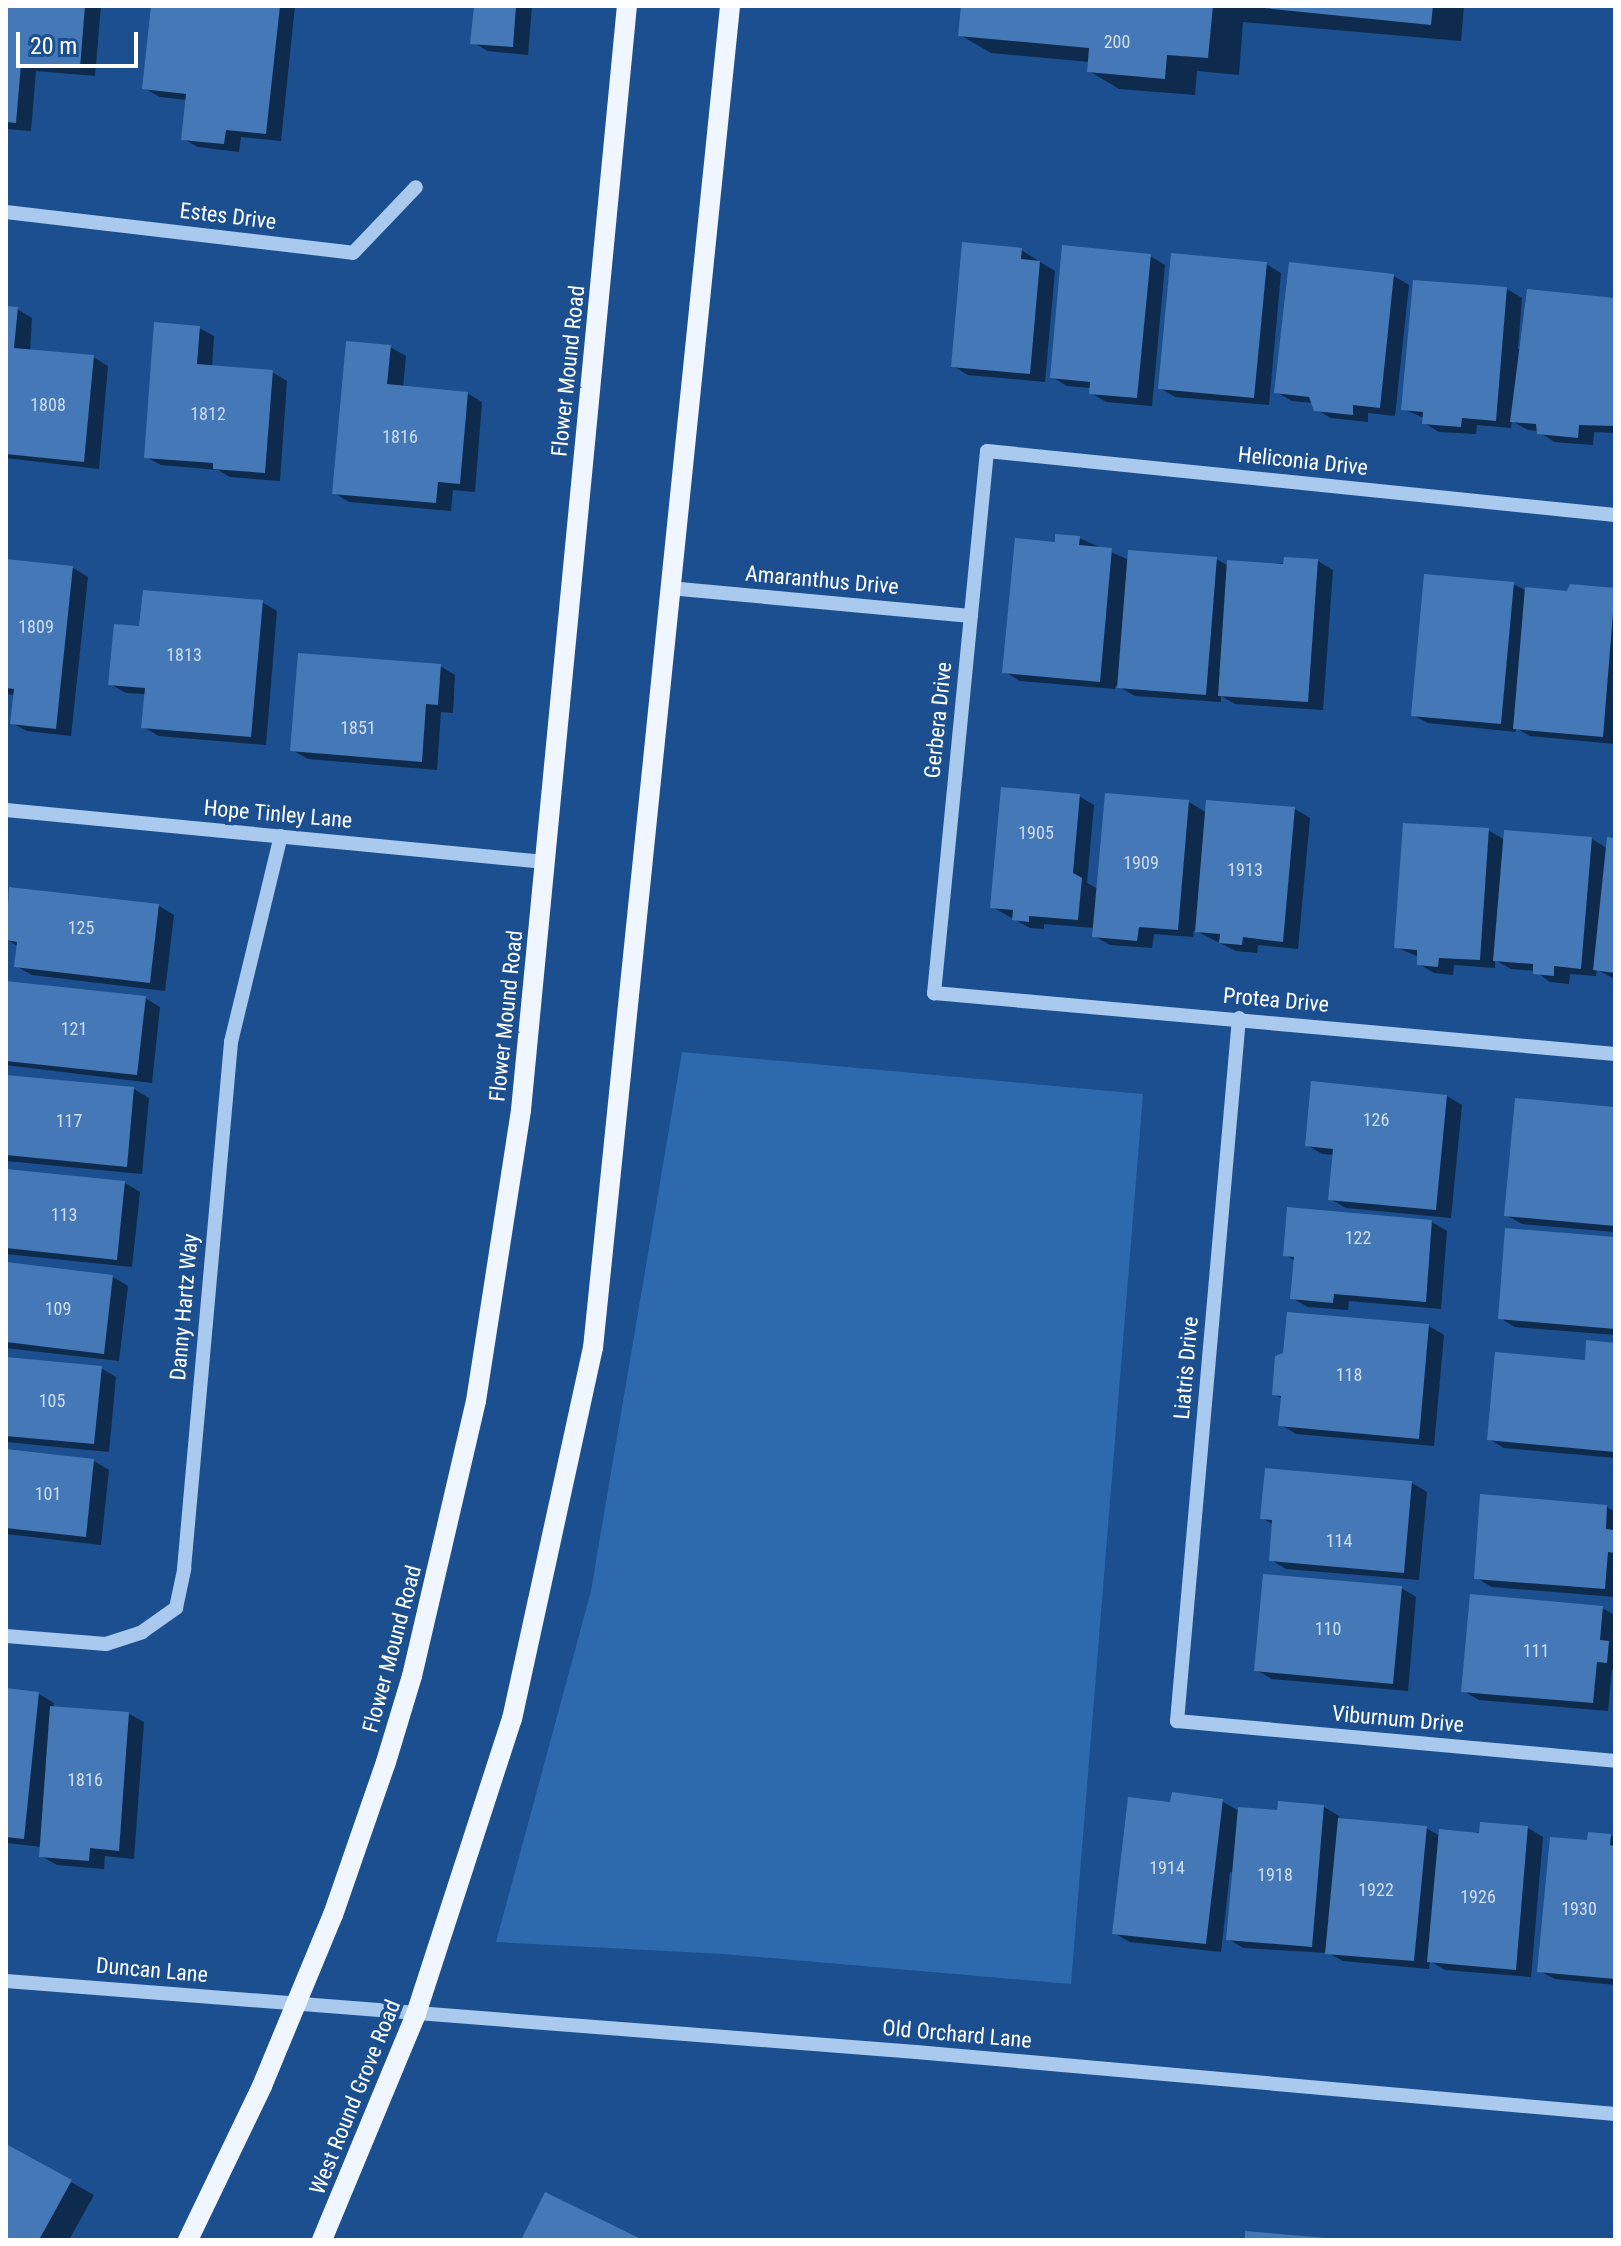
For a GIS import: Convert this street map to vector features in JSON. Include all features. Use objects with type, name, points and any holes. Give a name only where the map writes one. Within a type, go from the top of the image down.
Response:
[{"type":"main road","name":"Flower Mound Road","points":[[295,2004],[333,1915],[412,1676],[476,1401],[521,1110],[627,6]]},
{"type":"main road","points":[[669,588],[730,6]]},
{"type":"main road","name":"West Round Grove Road","points":[[322,2240],[416,2014],[512,1719],[593,1348],[669,588]]},
{"type":"main road","points":[[188,2240],[262,2086],[295,2004]]},
{"type":"street","name":"Estes Drive","points":[[6,212],[353,253],[416,187]]},
{"type":"street","name":"Heliconia Drive","points":[[987,451],[1615,515]]},
{"type":"street","name":"Gerbera Drive","points":[[934,993],[987,451]]},
{"type":"street","name":"Amaranthus Drive","points":[[669,588],[971,616]]},
{"type":"street","name":"Hope Tinley Lane","points":[[6,810],[545,862]]},
{"type":"street","name":"Danny Hartz Way","points":[[6,1636],[106,1644],[142,1632],[176,1608],[184,1569],[231,1042],[281,836]]},
{"type":"street","name":"Protea Drive","points":[[934,993],[1615,1054]]},
{"type":"street","name":"Liatris Drive","points":[[1177,1721],[1239,1018]]},
{"type":"street","name":"Viburnum Drive","points":[[1177,1721],[1615,1761]]},
{"type":"street","name":"Duncan Lane","points":[[6,1981],[295,2004]]},
{"type":"street","name":"Old Orchard Lane","points":[[295,2004],[932,2053],[1615,2114]]},
{"type":"shaded area","points":[[682,1052],[1143,1094],[1071,1984],[723,1954],[496,1942],[591,1591]]},
{"type":"building","points":[[6,6],[85,6],[80,68],[21,64],[16,123],[6,122]]},
{"type":"building","points":[[151,6],[280,6],[266,134],[226,130],[224,144],[181,140],[186,94],[142,89]]},
{"type":"building","points":[[474,6],[516,6],[513,47],[470,44]]},
{"type":"building","points":[[961,6],[1213,6],[1208,58],[1167,55],[1165,79],[1087,72],[1089,48],[958,36]]},
{"type":"building","points":[[1244,6],[1433,6],[1431,25]]},
{"type":"building","points":[[962,242],[1022,248],[1021,259],[1040,261],[1030,374],[951,367]]},
{"type":"building","points":[[1062,245],[1151,254],[1137,398],[1089,394],[1090,382],[1050,378]]},
{"type":"building","points":[[1171,253],[1267,262],[1254,398],[1158,389]]},
{"type":"building","points":[[1289,262],[1394,274],[1380,408],[1353,405],[1353,415],[1314,411],[1309,397],[1274,393]]},
{"type":"building","points":[[1413,280],[1507,287],[1496,421],[1462,418],[1461,427],[1422,424],[1423,412],[1401,410]]},
{"type":"building","points":[[1527,289],[1615,298],[1615,426],[1579,425],[1578,438],[1537,434],[1536,424],[1510,422]]},
{"type":"building","points":[[6,306],[18,307],[14,348],[94,355],[84,462],[6,454]]},
{"type":"building","points":[[154,322],[200,326],[197,364],[273,370],[265,473],[213,469],[213,463],[144,458]]},
{"type":"building","points":[[346,341],[391,345],[387,384],[468,392],[460,484],[438,482],[436,503],[332,494]]},
{"type":"building","points":[[1055,534],[1080,536],[1079,545],[1112,548],[1100,682],[1002,673],[1015,538],[1055,542]]},
{"type":"building","points":[[1128,550],[1217,557],[1206,695],[1117,688]]},
{"type":"building","points":[[1284,557],[1318,559],[1308,702],[1218,696],[1227,560],[1283,564]]},
{"type":"building","points":[[6,559],[73,566],[56,729],[10,724],[14,689],[6,688]]},
{"type":"building","points":[[1424,574],[1514,582],[1501,724],[1411,716]]},
{"type":"building","points":[[1570,584],[1615,588],[1603,737],[1513,729],[1525,587],[1567,591]]},
{"type":"building","points":[[143,590],[263,600],[251,737],[141,728],[145,688],[108,685],[114,624],[139,626]]},
{"type":"building","points":[[298,653],[441,664],[438,705],[426,704],[422,762],[290,751]]},
{"type":"building","points":[[1001,787],[1080,794],[1073,873],[1082,878],[1078,920],[1029,916],[1029,922],[1012,920],[1013,910],[990,908]]},
{"type":"building","points":[[1105,793],[1189,800],[1178,930],[1139,927],[1137,941],[1092,937]]},
{"type":"building","points":[[1206,800],[1295,807],[1283,942],[1243,937],[1242,945],[1219,943],[1220,934],[1195,932]]},
{"type":"building","points":[[1403,823],[1489,828],[1480,960],[1439,958],[1438,967],[1417,965],[1417,950],[1394,948]]},
{"type":"building","points":[[1504,830],[1592,837],[1581,969],[1554,966],[1554,976],[1533,974],[1533,964],[1493,961]]},
{"type":"building","points":[[1607,837],[1615,838],[1615,973],[1593,970]]},
{"type":"building","points":[[9,887],[159,904],[150,983],[14,967],[17,942],[6,940]]},
{"type":"building","points":[[6,981],[146,996],[137,1075],[6,1061]]},
{"type":"building","points":[[6,1075],[134,1087],[127,1167],[6,1155]]},
{"type":"building","points":[[1311,1081],[1447,1095],[1436,1210],[1328,1200],[1333,1149],[1305,1146]]},
{"type":"building","points":[[1515,1098],[1615,1107],[1615,1226],[1504,1216]]},
{"type":"building","points":[[6,1169],[125,1181],[117,1260],[6,1248]]},
{"type":"building","points":[[1287,1207],[1432,1220],[1426,1302],[1334,1294],[1333,1303],[1290,1299],[1294,1257],[1283,1256]]},
{"type":"building","points":[[1505,1228],[1615,1237],[1615,1329],[1498,1319]]},
{"type":"building","points":[[6,1262],[113,1275],[104,1354],[6,1342]]},
{"type":"building","points":[[1287,1312],[1429,1324],[1419,1439],[1278,1426],[1281,1396],[1272,1395],[1275,1356],[1283,1353]]},
{"type":"building","points":[[1586,1340],[1615,1343],[1615,1452],[1487,1440],[1495,1352],[1585,1360]]},
{"type":"building","points":[[6,1357],[102,1366],[94,1444],[6,1436]]},
{"type":"building","points":[[6,1449],[94,1459],[86,1537],[6,1528]]},
{"type":"building","points":[[1265,1468],[1412,1481],[1404,1573],[1269,1561],[1272,1520],[1260,1519]]},
{"type":"building","points":[[1480,1494],[1607,1505],[1606,1529],[1615,1530],[1615,1553],[1608,1552],[1605,1589],[1474,1579]]},
{"type":"building","points":[[1263,1574],[1402,1586],[1393,1684],[1254,1671]]},
{"type":"building","points":[[1470,1594],[1603,1606],[1600,1640],[1609,1641],[1607,1663],[1597,1662],[1593,1703],[1461,1692]]},
{"type":"building","points":[[6,1688],[39,1692],[24,1839],[6,1837]]},
{"type":"building","points":[[50,1706],[129,1712],[119,1851],[90,1848],[89,1861],[39,1857]]},
{"type":"building","points":[[1172,1792],[1223,1799],[1206,1944],[1112,1934],[1128,1797],[1170,1802]]},
{"type":"building","points":[[1278,1801],[1324,1805],[1312,1947],[1226,1940],[1238,1807],[1277,1810]]},
{"type":"building","points":[[1338,1818],[1427,1826],[1414,1961],[1325,1954]]},
{"type":"building","points":[[1480,1822],[1528,1826],[1516,1970],[1427,1962],[1439,1829],[1479,1833]]},
{"type":"building","points":[[1588,1832],[1611,1834],[1610,1845],[1615,1846],[1615,1979],[1537,1972],[1550,1837],[1587,1840]]},
{"type":"building","points":[[6,2144],[72,2180],[39,2240],[6,2240]]},
{"type":"building","points":[[545,2192],[643,2240],[521,2240]]},
{"type":"building","points":[[1245,2231],[1327,2238],[1245,2240]]}]
